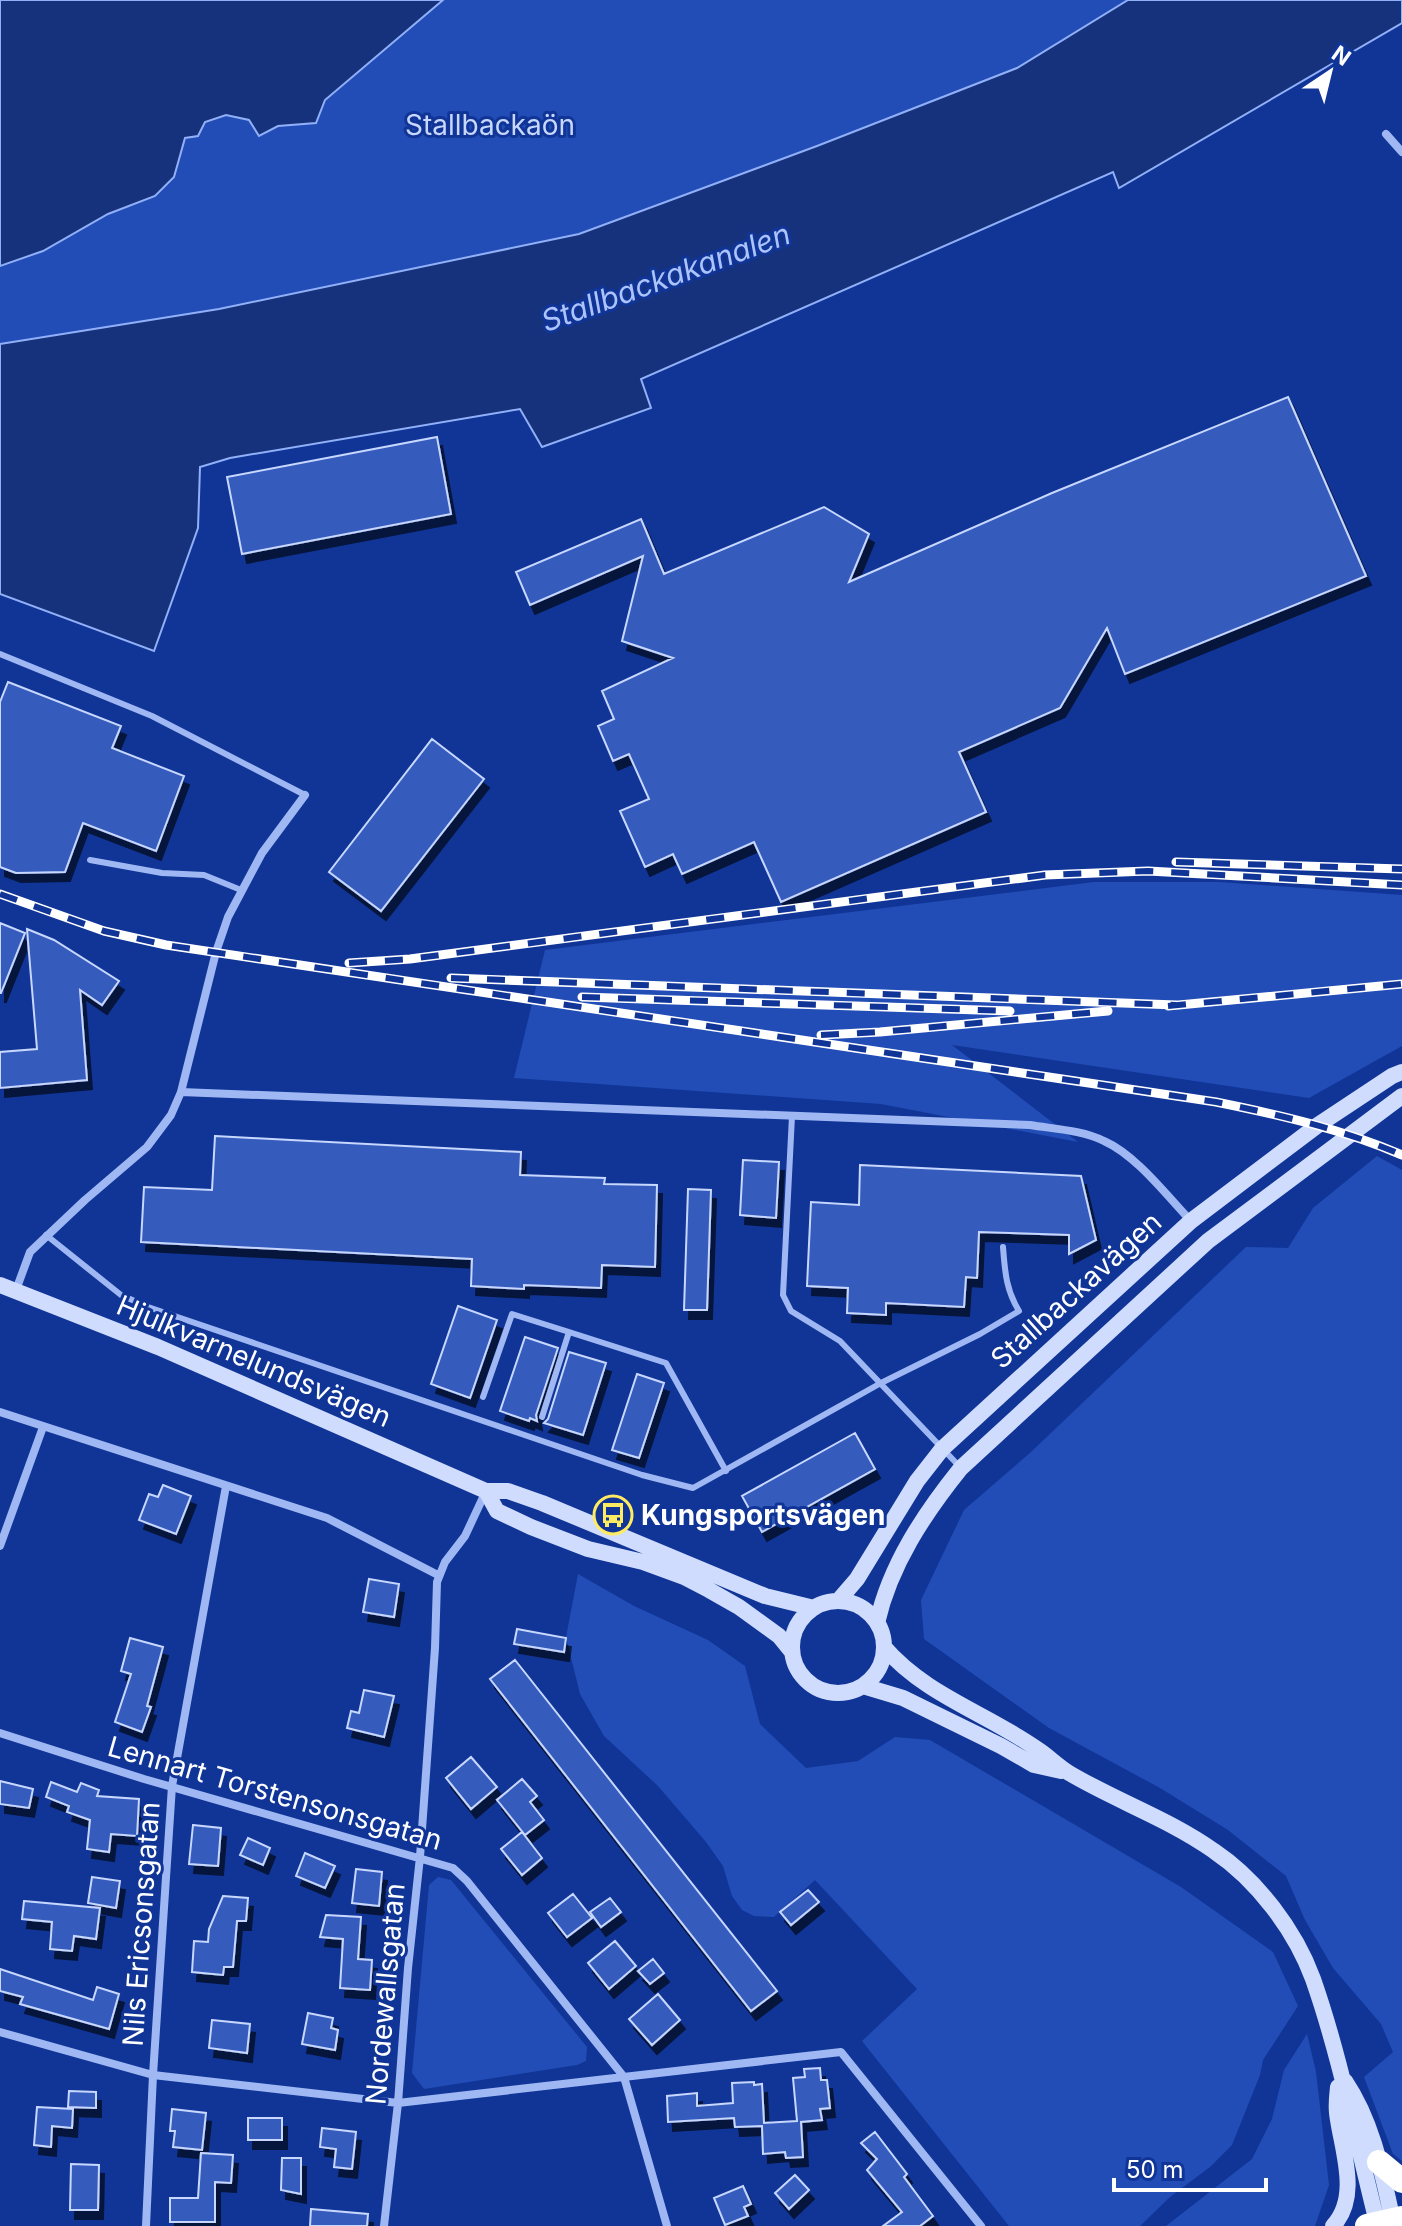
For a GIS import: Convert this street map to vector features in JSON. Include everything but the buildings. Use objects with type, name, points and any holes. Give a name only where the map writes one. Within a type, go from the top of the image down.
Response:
[{"type":"highway","points":[[1379,2162],[1402,2181]]},
{"type":"street","points":[[1386,134],[1402,152]]},
{"type":"street","points":[[8,1287],[30,1252],[46,1235],[147,1147],[171,1115],[181,1092],[216,952],[228,917],[262,853],[305,795]]},
{"type":"street","name":"Stallbackavägen","points":[[838,1601],[857,1579],[917,1481],[942,1449],[1191,1221],[1318,1125],[1402,1072]]},
{"type":"street","points":[[181,1092],[1030,1125],[1103,1140],[1118,1149],[1191,1221]]},
{"type":"street","name":"Stallbackavägen","points":[[877,1623],[883,1594],[902,1557],[936,1498],[961,1468],[1208,1241],[1402,1096]]},
{"type":"street","name":"Hjulkvarnelundsvägen","points":[[8,1287],[228,1377],[486,1491],[508,1491],[542,1503],[765,1596],[814,1608]]},
{"type":"street","points":[[0,1412],[327,1518],[438,1575],[465,1536],[486,1491]]},
{"type":"street","points":[[0,1546],[43,1427]]},
{"type":"street","name":"Nils Ericsonsgatan","points":[[146,2226],[172,1786],[226,1486]]},
{"type":"street","name":"Hjulkvarnelundsvägen","points":[[486,1491],[497,1511],[531,1527],[588,1549],[643,1562],[709,1590],[779,1636],[792,1652]]},
{"type":"street","name":"Nordewallsgatan","points":[[384,2226],[420,1857],[438,1575]]},
{"type":"street","points":[[838,1601],[862,1607],[877,1623],[883,1634],[884,1647],[879,1668],[863,1686],[843,1693],[817,1688],[798,1669],[792,1652],[797,1626],[814,1608],[838,1601]]},
{"type":"street","points":[[884,1647],[912,1674],[950,1700],[1039,1749],[1067,1772],[1141,1809],[1214,1851],[1260,1890],[1292,1938],[1312,1977],[1385,2223]]},
{"type":"street","points":[[863,1686],[903,1698],[989,1739],[1034,1765],[1067,1772]]},
{"type":"street","name":"Lennart Torstensonsgatan","points":[[0,1733],[453,1868],[467,1881],[624,2077],[667,2226]]},
{"type":"street","points":[[0,2032],[153,2075],[398,2103],[841,2052],[981,2226]]},
{"type":"street","points":[[1340,2074],[1362,2106],[1379,2162],[1385,2223]]},
{"type":"street","points":[[1333,2226],[1345,2201],[1348,2180],[1336,2109],[1340,2074]]},
{"type":"lane","points":[[0,654],[152,716],[305,795]]},
{"type":"lane","points":[[90,860],[162,873],[204,875],[241,890]]},
{"type":"lane","points":[[792,1116],[783,1295],[791,1311],[840,1341],[961,1468]]},
{"type":"lane","points":[[46,1235],[121,1295],[148,1307],[642,1475],[693,1488],[881,1383],[1019,1311],[1009,1295],[1005,1280],[1003,1247]]},
{"type":"lane","points":[[483,1397],[512,1314],[666,1363],[726,1471]]},
{"type":"lane","points":[[542,1417],[569,1332]]},
{"type":"green space","name":"Stallbackaön","points":[[443,0],[1128,0],[1017,68],[579,234],[219,309],[0,344],[0,266],[43,251],[108,214],[155,196],[174,177],[185,138],[205,122],[226,115],[249,120],[260,136],[278,126],[316,123],[325,100]]},
{"type":"green space","points":[[1094,882],[1219,882],[1402,895],[1402,1046],[1309,1098],[952,1045],[1078,1142],[881,1104],[514,1078],[545,950]]},
{"type":"green space","points":[[1377,1156],[1402,1170],[1402,2161],[1393,2154],[1364,2077],[1393,2052],[1381,2024],[1333,1968],[1305,1920],[1286,1876],[1228,1830],[1160,1788],[1049,1728],[924,1639],[921,1600],[964,1510],[1031,1452],[1246,1247],[1288,1248],[1313,1208]]},
{"type":"green space","points":[[578,1574],[634,1606],[708,1640],[745,1666],[760,1724],[806,1768],[858,1761],[895,1737],[930,1740],[1181,1887],[1273,1952],[1298,2006],[1263,2060],[1232,2145],[1140,2226],[1009,2226],[862,2041],[917,1989],[815,1880],[774,1917],[754,1916],[742,1910],[732,1896],[723,1866],[706,1842],[658,1786],[604,1736],[580,1694],[566,1637]]},
{"type":"green space","points":[[438,1877],[451,1880],[587,2047],[586,2061],[577,2065],[424,2089],[412,2073],[429,1885]]},
{"type":"green space","points":[[1307,2034],[1316,2072],[1329,2185],[1315,2226],[1166,2226],[1252,2159],[1272,2119],[1284,2070]]},
{"type":"water","points":[[0,0],[443,0],[325,100],[316,123],[278,126],[259,136],[249,120],[226,115],[205,122],[198,136],[185,138],[174,177],[155,196],[108,214],[43,251],[0,266]]},
{"type":"water","name":"Stallbackakanalen","points":[[1128,0],[1402,0],[1402,23],[1119,188],[1113,172],[641,379],[651,408],[542,447],[520,409],[230,458],[200,467],[198,528],[154,651],[0,594],[0,344],[219,309],[579,234],[1017,68]]},
{"type":"railway","points":[[1176,862],[1402,869]]},
{"type":"railway","points":[[349,963],[410,959],[1045,875],[1148,871],[1402,885]]},
{"type":"railway","points":[[0,894],[104,931],[166,945],[1216,1102],[1310,1124],[1402,1155]]},
{"type":"railway","points":[[451,978],[1176,1005]]},
{"type":"railway","points":[[1168,1006],[1402,984]]},
{"type":"railway","points":[[582,997],[1010,1011]]},
{"type":"railway","points":[[821,1035],[1108,1011]]},
{"type":"place","name":"Kungsportsvägen","points":[[613,1515]]}]
